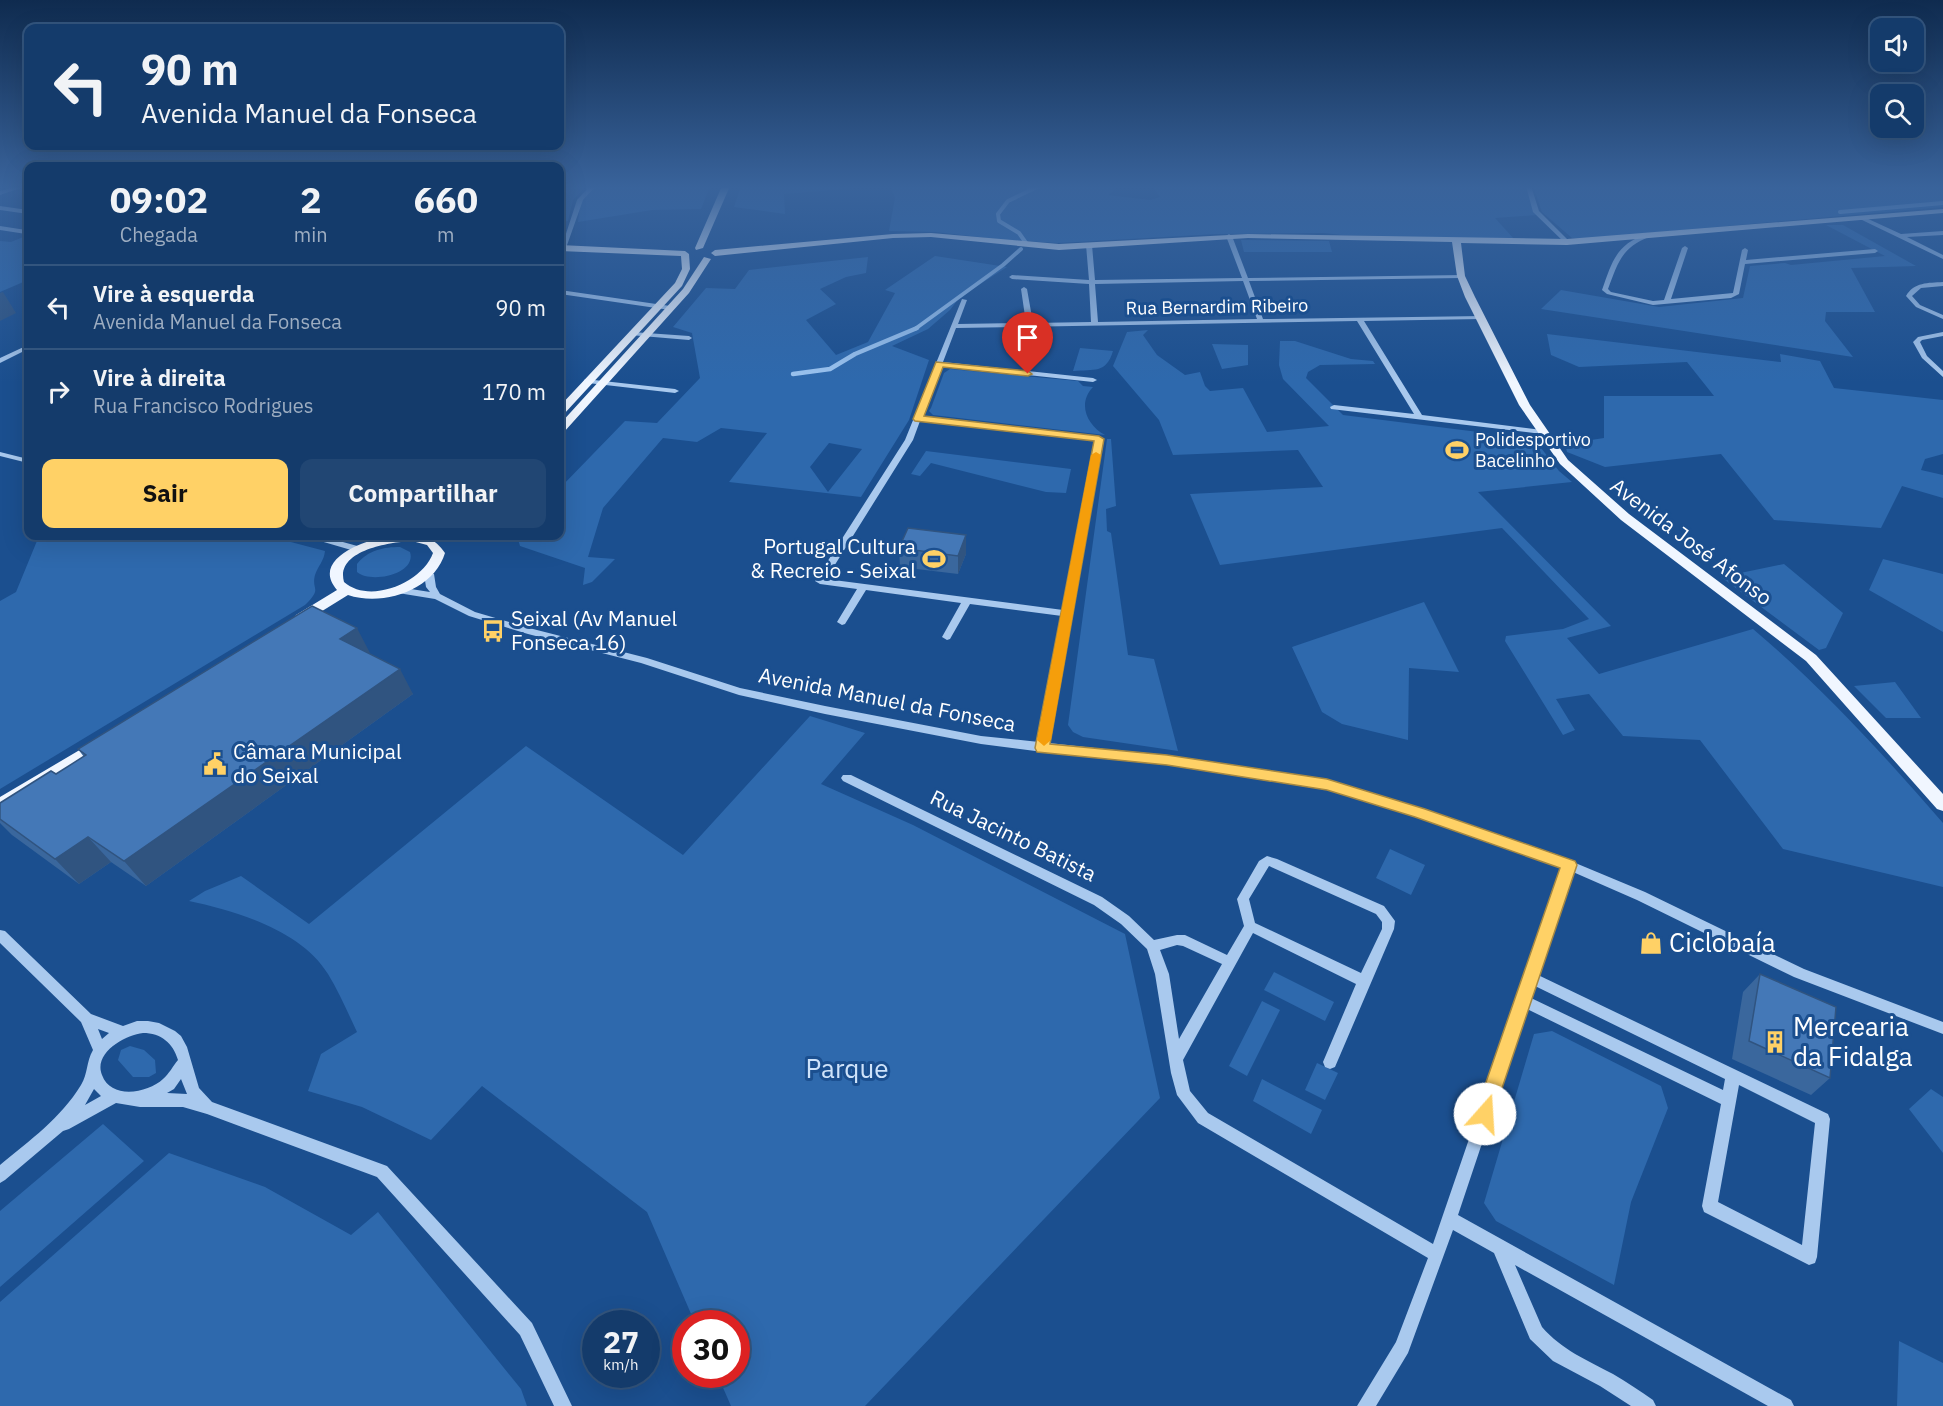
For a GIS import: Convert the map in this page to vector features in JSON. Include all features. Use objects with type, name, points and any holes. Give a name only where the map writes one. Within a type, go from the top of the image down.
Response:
[{"type":"main road","points":[[619,252],[706,259]]},
{"type":"main road","points":[[686,256],[693,252]]},
{"type":"main road","points":[[564,425],[693,282],[706,259],[715,253],[730,252]]},
{"type":"main road","name":"Avenida José Afonso","points":[[1458,252],[1461,276],[1481,317],[1542,432],[1563,461],[1598,496],[1811,658],[1943,805]]},
{"type":"main road","points":[[564,408],[679,284],[686,269],[686,256]]},
{"type":"main road","points":[[384,540],[358,549],[341,564],[336,574],[338,583],[346,590],[364,594],[398,590],[429,574],[439,559],[437,547],[423,540]]},
{"type":"main road","points":[[437,547],[442,540]]},
{"type":"main road","points":[[288,627],[346,590]]},
{"type":"main road","points":[[0,805],[116,734]]},
{"type":"main road","points":[[0,812],[40,782]]},
{"type":"street","points":[[1089,252],[1095,324]]},
{"type":"street","points":[[1235,252],[1260,321]]},
{"type":"street","points":[[1620,252],[1605,290],[1630,300],[1653,303],[1707,299],[1736,294],[1745,252]]},
{"type":"street","points":[[1666,302],[1684,252]]},
{"type":"street","points":[[1742,262],[1868,252]]},
{"type":"street","points":[[1012,277],[1090,282],[1461,276]]},
{"type":"street","points":[[1943,284],[1918,286],[1912,289],[1909,296],[1918,306],[1943,317]]},
{"type":"street","points":[[1024,289],[1030,325]]},
{"type":"street","points":[[564,293],[670,308]]},
{"type":"street","points":[[964,300],[909,440],[820,581],[1067,614]]},
{"type":"street","points":[[1932,335],[1942,323],[1935,315]]},
{"type":"street","name":"Rua Bernardim Ribeiro","points":[[954,326],[1481,317]]},
{"type":"street","points":[[1359,320],[1419,417]]},
{"type":"street","points":[[632,334],[688,338]]},
{"type":"street","points":[[1943,334],[1920,338],[1916,342],[1924,357],[1943,375]]},
{"type":"street","points":[[0,361],[24,349]]},
{"type":"street","points":[[940,364],[1094,380]]},
{"type":"street","points":[[588,381],[675,391]]},
{"type":"street","points":[[1334,407],[1542,432]]},
{"type":"street","points":[[918,419],[1099,439],[1042,748]]},
{"type":"street","points":[[0,454],[24,461]]},
{"type":"street","points":[[327,540],[358,549]]},
{"type":"street","points":[[429,574],[431,587],[437,596]]},
{"type":"street","points":[[842,622],[863,587]]},
{"type":"street","name":"Avenida Manuel da Fonseca","points":[[398,590],[437,596],[451,605],[487,620],[653,663],[739,691],[959,736],[1042,748],[1177,761],[1327,784],[1569,865],[1641,896],[1799,973],[1943,1028]]},
{"type":"street","points":[[947,637],[967,601]]},
{"type":"street","name":"Rua Jacinto Batista","points":[[847,778],[1098,901],[1125,920],[1152,946],[1165,985],[1184,1095],[1203,1118],[1437,1256]]},
{"type":"street","points":[[1176,1059],[1250,926],[1243,899],[1267,861],[1274,862],[1380,910],[1387,917],[1388,929],[1330,1062]]},
{"type":"street","points":[[1367,1406],[1401,1347],[1437,1256],[1569,865]]},
{"type":"street","points":[[1250,926],[1364,981]]},
{"type":"street","points":[[0,935],[86,1018],[100,1050]]},
{"type":"street","points":[[1152,946],[1177,940],[1185,941],[1230,962]]},
{"type":"street","points":[[1531,978],[1823,1119],[1809,1257],[1710,1206],[1733,1076]]},
{"type":"street","points":[[1523,1001],[1728,1100]]},
{"type":"street","points":[[86,1018],[123,1032]]},
{"type":"street","points":[[0,1174],[56,1128],[85,1095],[94,1075],[93,1062],[100,1050],[123,1032],[137,1027],[149,1026],[171,1035],[184,1053],[184,1063],[194,1092],[207,1107]]},
{"type":"street","points":[[140,1100],[168,1086],[178,1075],[184,1063]]},
{"type":"street","points":[[94,1075],[104,1090],[115,1096],[127,1100],[183,1100],[382,1171],[526,1329],[563,1406]]},
{"type":"street","points":[[56,1128],[115,1096]]},
{"type":"street","points":[[1449,1219],[1785,1406]]},
{"type":"street","points":[[1500,1248],[1536,1333],[1543,1342],[1552,1350],[1610,1382],[1647,1406]]},
{"type":"green space","points":[[0,252],[24,252],[24,282],[0,292]]},
{"type":"green space","points":[[1244,252],[1332,252],[1244,252]]},
{"type":"green space","points":[[1877,252],[1890,252],[1916,266],[1851,268],[1875,312],[1826,312],[1825,321],[1853,357],[1541,309],[1561,290],[1659,307],[1743,298],[1750,266],[1785,263],[1791,265],[1885,256]]},
{"type":"green space","points":[[935,256],[1007,267],[960,297],[950,310],[928,329],[892,346],[929,360],[909,420],[861,497],[729,482],[767,433],[721,428],[697,442],[663,438],[603,508],[588,557],[615,559],[592,582],[583,585],[585,568],[520,546],[518,540],[564,540],[564,484],[625,421],[657,423],[700,378],[692,333],[673,327],[706,288],[735,289],[749,270],[868,257],[866,273],[846,277],[820,289],[836,304],[806,320],[836,355],[868,342],[895,293],[885,290]],"holes":[[[829,443],[862,449],[828,492],[810,467]]]},
{"type":"green space","points":[[1148,330],[1143,335],[1157,355],[1185,375],[1200,372],[1205,386],[1210,391],[1243,388],[1267,432],[1329,426],[1283,379],[1279,365],[1280,341],[1295,341],[1351,359],[1373,361],[1375,364],[1320,365],[1308,372],[1306,378],[1343,415],[1534,439],[1559,471],[1572,482],[1478,492],[1611,626],[1567,638],[1599,674],[1753,629],[1804,674],[1852,722],[1943,823],[1943,887],[1783,849],[1700,740],[1623,736],[1589,694],[1556,699],[1575,730],[1563,735],[1505,641],[1506,636],[1563,629],[1589,619],[1502,528],[1220,565],[1190,494],[1323,487],[1298,450],[1173,455],[1159,420],[1113,366],[1127,332]]},
{"type":"green space","points":[[1547,334],[1781,362],[1780,354],[1820,361],[1834,388],[1943,400],[1943,454],[1925,459],[1921,470],[1943,475],[1943,498],[1902,486],[1881,528],[1774,520],[1721,454],[1605,467],[1567,452],[1565,444],[1604,438],[1604,396],[1714,396],[1687,362],[1579,367],[1551,355]]},
{"type":"green space","points":[[1212,344],[1248,345],[1248,365],[1222,369]]},
{"type":"green space","points":[[1080,348],[1113,351],[1107,364],[1103,367],[1073,371]]},
{"type":"green space","points":[[950,369],[1078,381],[1083,386],[1093,387],[1086,400],[1086,414],[1093,426],[1105,435],[933,415],[929,411],[944,373]]},
{"type":"green space","points":[[1107,439],[1111,439],[1116,506],[1106,509],[1107,531],[1111,533],[1128,655],[1154,659],[1178,751],[1083,737],[1073,732],[1068,725]]},
{"type":"green space","points":[[926,451],[1071,469],[1066,493],[1046,492],[931,463],[920,476],[911,474]]},
{"type":"green space","points":[[37,540],[283,540],[325,551],[315,575],[314,595],[305,605],[0,789],[0,601],[16,592]]},
{"type":"green space","points":[[400,547],[410,552],[410,560],[407,566],[400,571],[382,577],[372,577],[357,572],[357,564],[371,552]]},
{"type":"green space","points":[[1883,559],[1943,574],[1943,632],[1869,590]]},
{"type":"green space","points":[[1784,564],[1843,613],[1826,648],[1819,650],[1721,577]]},
{"type":"green space","points":[[1424,602],[1459,672],[1409,668],[1408,740],[1342,724],[1322,712],[1292,647]]},
{"type":"green space","points":[[1895,682],[1921,718],[1886,718],[1854,686]]},
{"type":"green space","name":"Parque","points":[[810,716],[865,733],[821,784],[913,825],[1125,934],[1160,1098],[865,1406],[731,1406],[723,1388],[750,1388],[750,1310],[689,1310],[647,1212],[482,1086],[431,1140],[362,1107],[308,1091],[321,1054],[357,1032],[328,974],[302,945],[285,934],[227,910],[189,901],[205,891],[241,876],[309,924],[526,746],[683,855]]},
{"type":"green space","points":[[1390,849],[1425,865],[1411,895],[1376,878]]},
{"type":"green space","points":[[1274,972],[1334,1002],[1325,1021],[1264,990]]},
{"type":"green space","points":[[1262,1001],[1280,1010],[1247,1076],[1229,1066]]},
{"type":"green space","points":[[1552,1031],[1661,1086],[1668,1108],[1631,1202],[1614,1285],[1496,1221],[1484,1203],[1534,1034]]},
{"type":"green space","points":[[130,1046],[144,1050],[155,1060],[156,1073],[149,1077],[133,1077],[118,1060],[121,1050]]},
{"type":"green space","points":[[1317,1063],[1338,1073],[1325,1100],[1305,1090]]},
{"type":"green space","points":[[1262,1079],[1322,1110],[1311,1134],[1253,1101]]},
{"type":"green space","points":[[1931,1089],[1943,1097],[1943,1153],[1909,1109]]},
{"type":"green space","points":[[103,1124],[144,1161],[0,1287],[0,1211]]},
{"type":"green space","points":[[169,1153],[265,1187],[351,1235],[378,1212],[521,1389],[527,1406],[0,1406],[0,1302]]},
{"type":"green space","points":[[1899,1341],[1943,1363],[1943,1406],[1897,1406]]},
{"type":"building","points":[[908,528],[966,535],[958,556],[899,548]]},
{"type":"building","name":"Câmara Municipal do Seixal","points":[[312,606],[357,628],[340,639],[400,669],[124,861],[88,837],[55,859],[0,819],[0,803],[51,771],[56,774],[86,755],[78,749]]},
{"type":"building","points":[[1760,974],[1836,1007],[1830,1078],[1749,1041]]},
{"type":"waterway","points":[[916,329],[1018,252]]},
{"type":"waterway","points":[[793,374],[830,369],[855,354],[916,329]]},
{"type":"slow traffic","points":[[1044,740],[1096,455]]},
{"type":"place","name":"Polidesportivo Bacelinho","points":[[1457,450]]},
{"type":"place","name":"Portugal Cultura & Recreio - Seixal","points":[[934,559]]},
{"type":"place","name":"Seixal (Av Manuel Fonseca 16)","points":[[493,631]]},
{"type":"place","name":"Câmara Municipal do Seixal","points":[[215,764]]},
{"type":"place","name":"Ciclobaía","points":[[1651,943]]},
{"type":"place","name":"Mercearia da Fidalga","points":[[1775,1042]]},
{"type":"route","points":[[1028,374],[940,364],[918,419],[1099,439],[1042,748],[1167,760],[1327,784],[1569,865],[1485,1114]]}]
